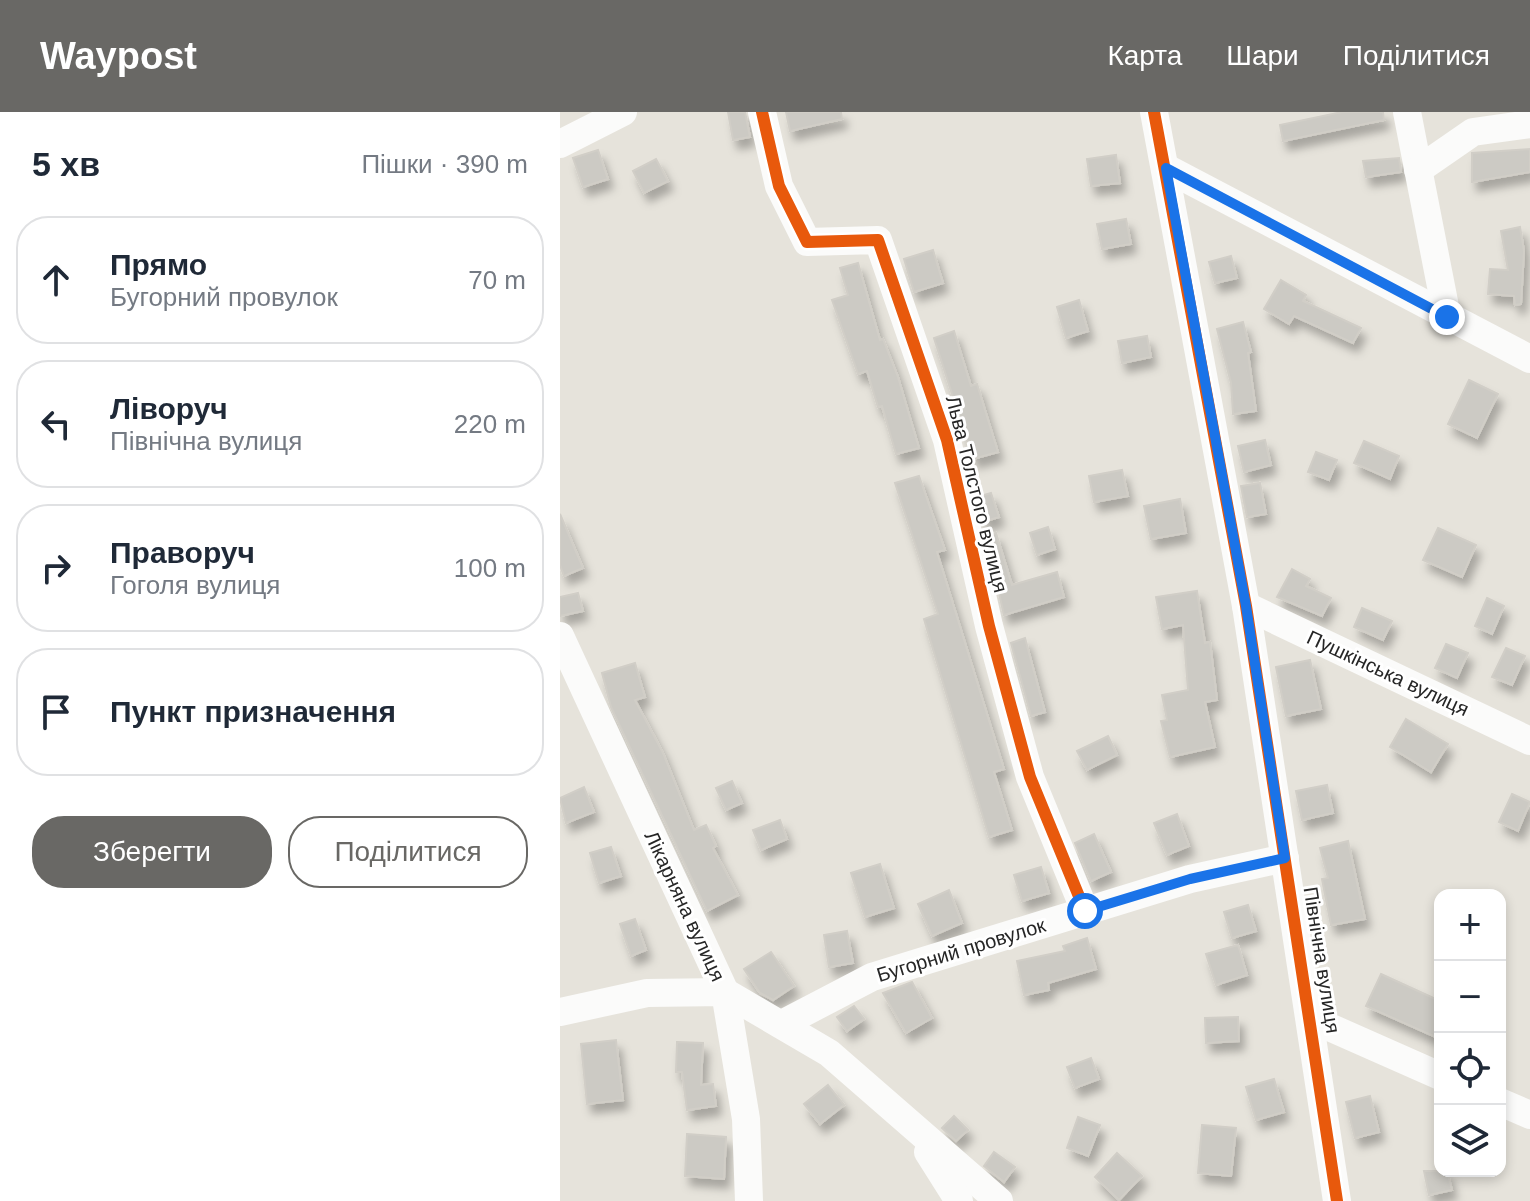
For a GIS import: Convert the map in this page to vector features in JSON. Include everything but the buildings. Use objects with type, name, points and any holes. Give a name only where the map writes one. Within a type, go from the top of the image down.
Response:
[{"type":"street","points":[[560,144],[623,112]]},
{"type":"street","name":"Льва Толстого вулиця","points":[[762,112],[779,186],[807,242],[878,240],[947,440],[989,626],[1030,777],[1085,911]]},
{"type":"street","name":"Північна вулиця","points":[[1154,112],[1246,606],[1337,1201]]},
{"type":"street","points":[[1407,112],[1447,317]]},
{"type":"street","points":[[1418,170],[1473,132],[1530,124]]},
{"type":"street","points":[[1166,168],[1530,359]]},
{"type":"street","name":"Пушкінська вулиця","points":[[1246,606],[1530,741]]},
{"type":"street","name":"Лікарняна вулиця","points":[[560,636],[725,992],[829,1053],[999,1201]]},
{"type":"street","name":"Бугорний провулок","points":[[782,1024],[872,977],[1190,879],[1285,858]]},
{"type":"street","points":[[560,1012],[647,993],[725,992],[746,1119],[749,1201]]},
{"type":"street","points":[[1311,1019],[1434,1073]]},
{"type":"street","points":[[1506,1105],[1530,1115]]},
{"type":"street","points":[[912,1128],[959,1201]]},
{"type":"cycle path","points":[[762,112],[779,186],[807,242],[878,240],[947,440],[989,626],[1030,777],[1085,911]]},
{"type":"cycle path","points":[[1154,112],[1246,606],[1337,1201]]},
{"type":"route","points":[[1085,911],[1190,879],[1285,858],[1246,606],[1166,168],[1447,317]]}]
